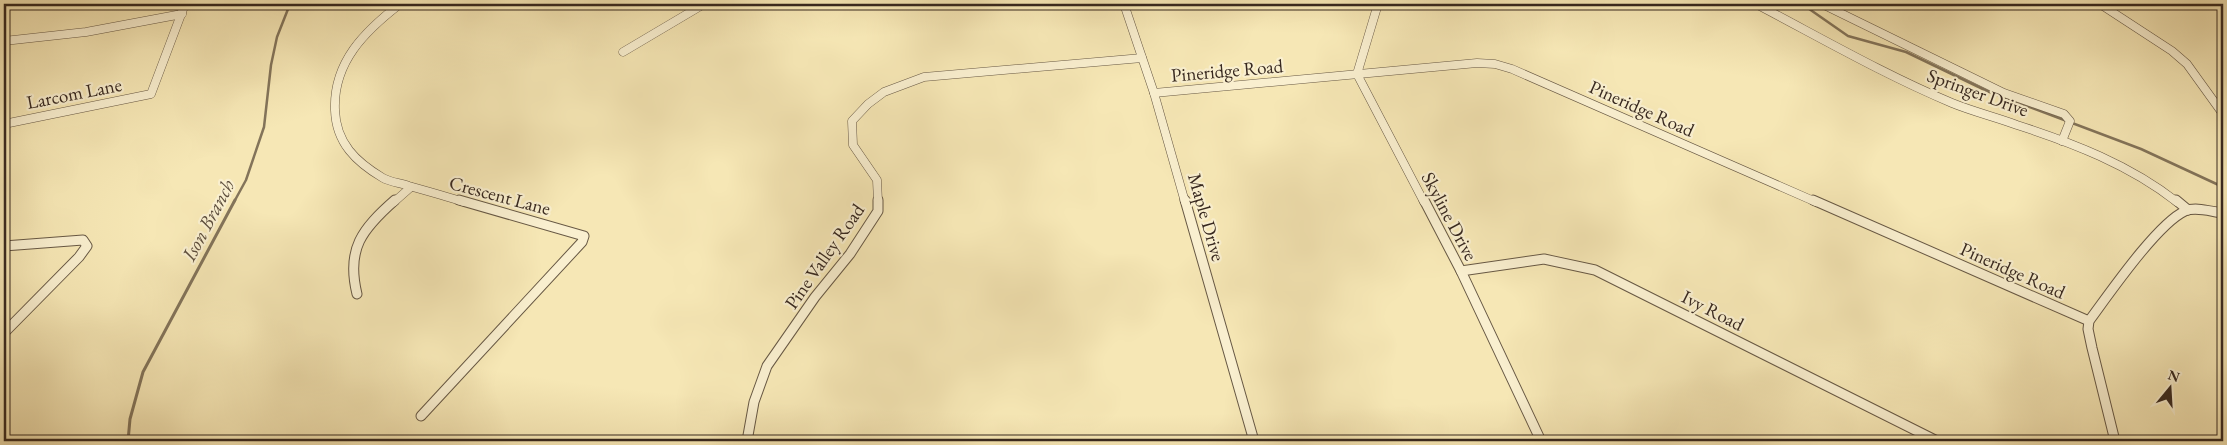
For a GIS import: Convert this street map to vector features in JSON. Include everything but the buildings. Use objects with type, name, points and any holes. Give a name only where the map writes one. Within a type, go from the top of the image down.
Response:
[{"type":"street","points":[[4,41],[86,32],[182,14],[185,4]]},
{"type":"street","name":"Crescent Lane","points":[[400,4],[363,35],[350,52],[336,80],[333,99],[336,123],[344,146],[363,164],[385,179],[584,236],[582,242],[421,416]]},
{"type":"street","points":[[623,52],[704,4]]},
{"type":"street","name":"Maple Drive","points":[[1124,4],[1154,93],[1254,441]]},
{"type":"street","points":[[1357,74],[1378,4]]},
{"type":"street","name":"Springer Drive","points":[[1756,4],[1914,86],[1953,103],[2062,141],[2122,168],[2177,200],[2188,210]]},
{"type":"street","points":[[1822,4],[2004,93],[2064,114],[2070,121],[2062,141]]},
{"type":"street","points":[[2100,4],[2177,55],[2187,64],[2223,114]]},
{"type":"street","name":"Larcom Lane","points":[[4,124],[150,94],[182,14]]},
{"type":"street","name":"Pine Valley Road","points":[[747,441],[754,402],[767,366],[815,298],[850,254],[878,211],[877,180],[853,145],[852,121],[868,101],[893,87],[924,77],[1142,58]]},
{"type":"street","name":"Pineridge Road","points":[[1154,93],[1477,63],[1495,64],[1512,69],[2089,321]]},
{"type":"street","name":"Skyline Drive","points":[[1357,74],[1461,271],[1541,441]]},
{"type":"street","points":[[357,294],[352,269],[354,252],[363,232],[383,211],[411,187]]},
{"type":"street","points":[[2115,441],[2092,348],[2089,321],[2174,218],[2188,210],[2223,213]]},
{"type":"street","points":[[4,246],[82,240],[86,242],[87,246],[79,257],[4,333]]},
{"type":"street","name":"Ivy Road","points":[[1461,271],[1544,259],[1595,270],[1937,441]]},
{"type":"waterway","name":"Ison Branch","points":[[234,202],[246,180],[264,127],[271,65],[277,37],[290,4]]},
{"type":"waterway","points":[[1802,4],[1848,36],[1906,52],[1987,91],[2141,149],[2223,187]]},
{"type":"waterway","name":"Ison Branch","points":[[128,441],[130,419],[143,372],[235,200]]}]
